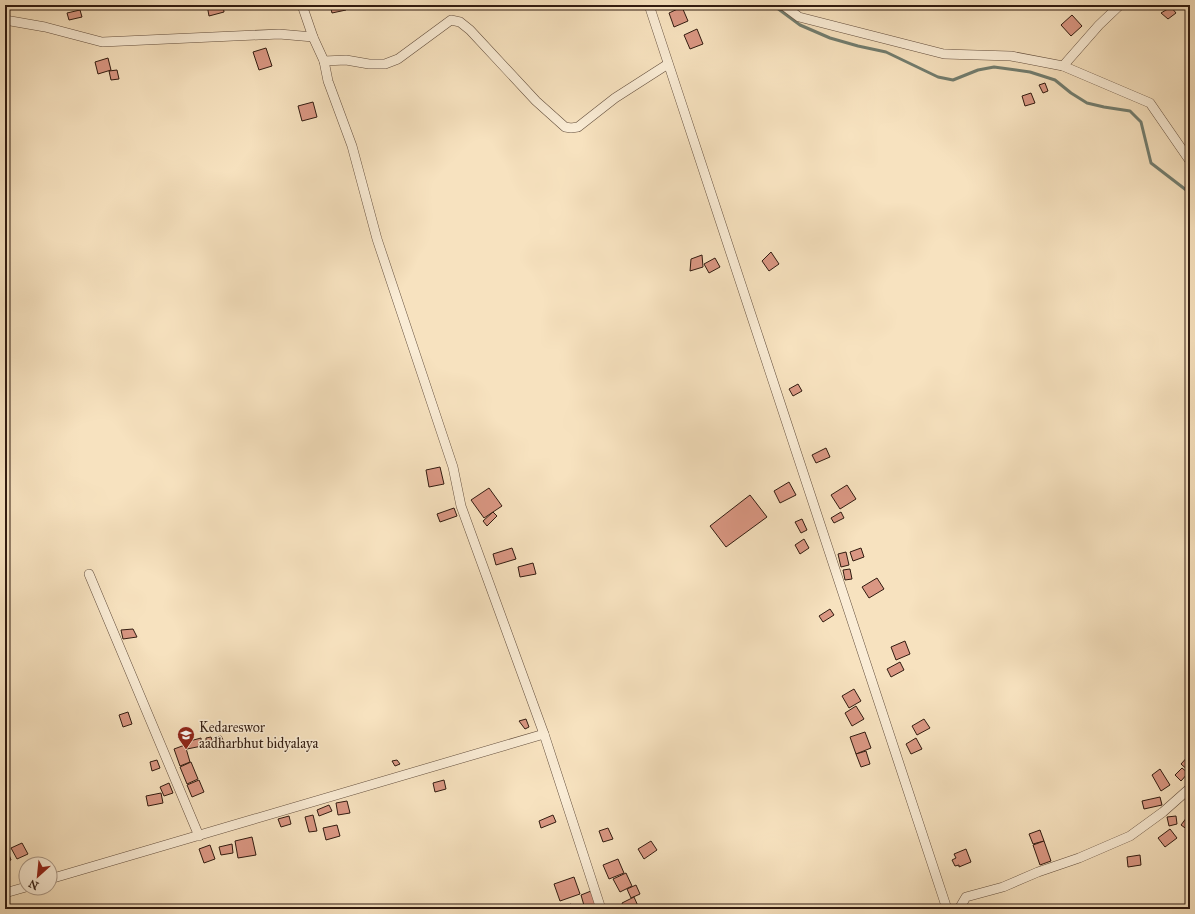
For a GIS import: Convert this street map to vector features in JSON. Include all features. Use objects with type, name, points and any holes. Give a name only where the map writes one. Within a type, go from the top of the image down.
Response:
[{"type":"street","points":[[302,5],[313,37],[324,61],[328,81],[352,146],[377,240],[453,467],[461,506],[544,734],[601,909]]},
{"type":"street","points":[[649,5],[947,909]]},
{"type":"street","points":[[783,5],[799,17],[944,54],[1011,56],[1063,66],[1150,103],[1190,161]]},
{"type":"street","points":[[1063,66],[1099,25],[1120,5]]},
{"type":"street","points":[[5,20],[45,27],[102,42],[279,34],[313,37]]},
{"type":"street","points":[[324,61],[346,60],[369,64],[385,64],[398,59],[451,20],[460,22],[470,30],[536,101],[565,126],[571,128],[578,127],[615,98],[668,64]]},
{"type":"street","points":[[89,574],[199,836]]},
{"type":"street","points":[[58,878],[544,734]]},
{"type":"street","points":[[959,909],[966,897],[1003,888],[1038,872],[1079,858],[1130,836],[1163,812],[1190,788]]},
{"type":"street","points":[[5,893],[18,889]]},
{"type":"building","points":[[207,5],[223,5],[224,12],[209,16]]},
{"type":"building","points":[[330,5],[345,5],[346,10],[332,13]]},
{"type":"building","points":[[682,7],[688,21],[674,27],[669,13]]},
{"type":"building","points":[[1171,7],[1176,13],[1168,19],[1161,13]]},
{"type":"building","points":[[80,10],[82,17],[69,20],[67,13]]},
{"type":"building","points":[[1072,15],[1082,26],[1071,36],[1061,25]]},
{"type":"building","points":[[697,29],[703,44],[690,49],[684,35]]},
{"type":"building","points":[[266,48],[272,66],[259,70],[253,52]]},
{"type":"building","points":[[108,58],[111,70],[98,74],[95,62]]},
{"type":"building","points":[[117,70],[119,79],[111,80],[109,71]]},
{"type":"building","points":[[1045,83],[1048,91],[1043,93],[1039,85]]},
{"type":"building","points":[[1031,93],[1035,103],[1025,106],[1022,96]]},
{"type":"building","points":[[313,102],[317,117],[302,121],[298,106]]},
{"type":"building","points":[[771,252],[779,264],[769,271],[762,261]]},
{"type":"building","points":[[702,255],[703,267],[690,271],[691,259]]},
{"type":"building","points":[[715,258],[720,267],[709,273],[704,264]]},
{"type":"building","points":[[798,384],[802,391],[793,396],[789,389]]},
{"type":"building","points":[[826,448],[830,457],[816,463],[812,455]]},
{"type":"building","points":[[440,467],[444,484],[429,487],[426,470]]},
{"type":"building","points":[[789,482],[796,495],[780,503],[774,491]]},
{"type":"building","points":[[847,485],[856,499],[840,509],[831,495]]},
{"type":"building","points":[[489,488],[502,506],[484,518],[471,500]]},
{"type":"building","points":[[750,495],[767,517],[726,547],[710,526]]},
{"type":"building","points":[[454,508],[457,516],[440,522],[437,514]]},
{"type":"building","points":[[493,512],[497,516],[487,526],[483,521]]},
{"type":"building","points":[[841,512],[844,518],[834,523],[831,518]]},
{"type":"building","points":[[802,519],[807,530],[801,533],[795,522]]},
{"type":"building","points":[[804,539],[809,548],[800,554],[795,545]]},
{"type":"building","points":[[512,548],[516,559],[496,565],[493,554]]},
{"type":"building","points":[[861,548],[864,557],[853,561],[850,552]]},
{"type":"building","points":[[846,552],[849,565],[841,567],[838,554]]},
{"type":"building","points":[[533,563],[536,574],[520,577],[518,567]]},
{"type":"building","points":[[850,569],[852,579],[845,580],[843,570]]},
{"type":"building","points":[[877,578],[884,589],[869,598],[862,587]]},
{"type":"building","points":[[830,609],[834,615],[823,622],[819,616]]},
{"type":"building","points":[[133,629],[137,637],[123,639],[121,630]]},
{"type":"building","points":[[905,641],[910,654],[896,660],[891,647]]},
{"type":"building","points":[[900,662],[904,670],[891,677],[887,669]]},
{"type":"building","points":[[854,689],[861,701],[849,708],[842,696]]},
{"type":"building","points":[[856,706],[864,719],[852,726],[845,713]]},
{"type":"building","points":[[128,712],[132,724],[123,727],[119,715]]},
{"type":"building","points":[[526,719],[529,727],[525,729],[519,721]]},
{"type":"building","points":[[924,719],[930,728],[917,735],[912,726]]},
{"type":"building","points":[[865,732],[871,748],[856,754],[850,737]]},
{"type":"building","points":[[221,736],[224,742],[216,743],[214,738]]},
{"type":"building","points":[[211,737],[213,743],[206,745],[206,738]]},
{"type":"building","points":[[201,738],[202,746],[187,749],[186,742]]},
{"type":"building","points":[[916,738],[922,749],[911,754],[906,744]]},
{"type":"building","points":[[185,745],[190,762],[180,766],[174,749]]},
{"type":"building","points":[[866,751],[870,764],[861,767],[856,754]]},
{"type":"building","points":[[1190,754],[1190,772],[1181,764]]},
{"type":"building","points":[[157,760],[160,768],[152,771],[150,762]]},
{"type":"building","points":[[397,760],[400,764],[395,766],[392,761]]},
{"type":"building","points":[[191,762],[198,779],[187,784],[180,767]]},
{"type":"building","points":[[1182,768],[1188,773],[1181,781],[1175,775]]},
{"type":"building","points":[[1160,769],[1170,785],[1161,791],[1152,775]]},
{"type":"building","points":[[199,780],[204,792],[192,797],[187,785]]},
{"type":"building","points":[[444,780],[446,789],[435,792],[433,783]]},
{"type":"building","points":[[169,783],[173,793],[164,796],[160,787]]},
{"type":"building","points":[[161,793],[163,803],[148,806],[146,796]]},
{"type":"building","points":[[1160,797],[1162,805],[1144,809],[1142,801]]},
{"type":"building","points":[[347,801],[350,813],[338,815],[336,803]]},
{"type":"building","points":[[329,805],[332,811],[319,816],[317,810]]},
{"type":"building","points":[[1190,813],[1190,827],[1188,830],[1181,825]]},
{"type":"building","points":[[313,815],[317,831],[309,832],[305,817]]},
{"type":"building","points":[[553,815],[556,822],[541,828],[539,821]]},
{"type":"building","points":[[289,816],[291,824],[281,827],[278,819]]},
{"type":"building","points":[[1176,816],[1177,824],[1169,826],[1167,817]]},
{"type":"building","points":[[337,825],[340,836],[326,840],[323,828]]},
{"type":"building","points":[[608,828],[613,839],[603,842],[599,831]]},
{"type":"building","points":[[1170,829],[1177,838],[1165,847],[1158,838]]},
{"type":"building","points":[[1040,830],[1044,841],[1033,844],[1029,834]]},
{"type":"building","points":[[252,837],[256,855],[238,858],[235,841]]},
{"type":"building","points":[[651,841],[657,850],[644,859],[638,849]]},
{"type":"building","points":[[1044,841],[1051,861],[1040,865],[1033,845]]},
{"type":"building","points":[[22,843],[28,854],[18,856],[17,859],[11,848]]},
{"type":"building","points":[[232,844],[233,853],[221,855],[219,847]]},
{"type":"building","points":[[210,845],[215,859],[204,863],[199,849]]},
{"type":"building","points":[[966,849],[971,862],[959,867],[959,865],[955,866],[952,860],[956,858],[954,854]]},
{"type":"building","points":[[8,852],[11,860],[5,862],[5,853]]},
{"type":"building","points":[[1140,855],[1141,865],[1128,867],[1127,857]]},
{"type":"building","points":[[618,859],[624,873],[609,879],[603,865]]},
{"type":"building","points":[[626,873],[632,886],[620,892],[613,879]]},
{"type":"building","points":[[574,877],[580,894],[560,901],[554,884]]},
{"type":"building","points":[[636,885],[640,894],[631,898],[627,889]]},
{"type":"building","points":[[591,891],[597,907],[585,909],[581,895]]},
{"type":"building","points":[[634,897],[638,906],[631,909],[624,909],[622,903]]},
{"type":"building","points":[[571,904],[573,909],[562,909],[562,908]]},
{"type":"waterway","points":[[773,5],[800,25],[830,38],[886,52],[938,77],[953,80],[978,70],[994,67],[1030,72],[1055,80],[1071,93],[1087,103],[1130,111],[1141,122],[1151,163],[1190,193]]},
{"type":"place","name":"Kedareswor aadharbhut bidyalaya","points":[[186,750]]}]
